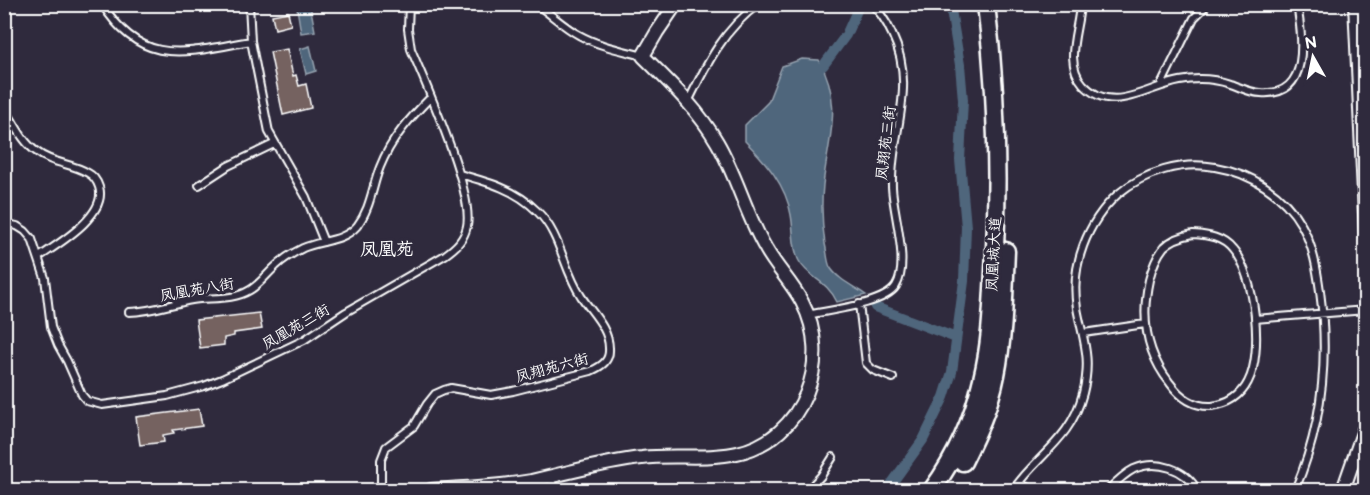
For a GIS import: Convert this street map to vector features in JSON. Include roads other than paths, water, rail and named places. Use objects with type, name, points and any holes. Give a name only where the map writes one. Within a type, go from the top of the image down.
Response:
[{"type":"main road","name":"凤凰城大道","points":[[932,490],[952,459],[964,434],[977,399],[988,352],[997,179],[995,84],[986,4]]},
{"type":"main road","name":"凤凰城大道","points":[[946,490],[963,462],[987,408],[1000,348],[1007,225],[1007,147],[1005,67],[997,4]]},
{"type":"street","points":[[431,490],[498,485],[642,458],[718,456],[738,453],[756,447],[773,437],[800,409],[808,391],[815,353],[813,334],[802,301],[765,248],[717,141],[688,102],[643,56],[676,4]]},
{"type":"street","points":[[1355,4],[1365,235]]},
{"type":"street","points":[[1343,490],[1365,424]]},
{"type":"lane","points":[[102,4],[127,36],[138,43],[162,51],[180,51],[251,41]]},
{"type":"lane","points":[[249,4],[251,41],[268,132],[306,197],[324,242]]},
{"type":"lane","name":"凤凰苑三街","points":[[4,223],[17,226],[32,239],[45,278],[51,327],[82,395],[87,400],[102,405],[167,396],[204,386],[304,340],[346,312],[451,250],[463,238],[468,221],[459,174],[411,49],[408,29],[409,4]]},
{"type":"lane","points":[[536,4],[568,28],[589,40],[643,56]]},
{"type":"lane","points":[[688,102],[722,39],[742,17],[759,4]]},
{"type":"lane","name":"凤翔苑三街","points":[[807,315],[859,304],[890,294],[898,282],[901,269],[892,184],[893,160],[903,102],[903,80],[895,40],[879,11],[871,4]]},
{"type":"lane","points":[[1080,4],[1072,56],[1075,69],[1081,81],[1090,91],[1115,100],[1128,98],[1161,85],[1183,81],[1205,80],[1227,83],[1260,93],[1272,93],[1284,88],[1294,80],[1300,69],[1302,56],[1297,4]]},
{"type":"lane","points":[[1161,85],[1194,18],[1208,4]]},
{"type":"lane","name":"凤凰苑八街","points":[[129,312],[142,312],[198,299],[242,295],[258,284],[288,256],[305,248],[342,237],[356,227],[368,207],[379,169],[393,140],[431,97]]},
{"type":"lane","points":[[4,107],[30,147],[46,159],[88,172],[100,188],[100,201],[90,217],[70,235],[39,257]]},
{"type":"lane","points":[[199,185],[228,166],[274,144]]},
{"type":"lane","points":[[1013,490],[1059,442],[1078,410],[1087,374],[1087,356],[1077,308],[1076,282],[1080,256],[1089,232],[1103,210],[1119,193],[1139,180],[1160,171],[1183,166],[1207,165],[1252,178],[1272,191],[1302,226],[1312,247],[1323,314],[1324,347],[1318,414],[1311,447],[1295,490]]},
{"type":"lane","name":"凤翔苑六街","points":[[381,490],[382,453],[390,442],[414,426],[435,394],[451,388],[480,394],[513,391],[591,371],[601,367],[609,356],[609,343],[603,329],[580,295],[570,276],[556,237],[542,217],[524,200],[506,189],[459,174]]},
{"type":"lane","points":[[1192,234],[1208,235],[1222,240],[1234,250],[1246,276],[1255,319],[1255,351],[1250,380],[1234,399],[1222,404],[1197,405],[1185,399],[1176,391],[1155,360],[1145,324],[1145,298],[1156,258],[1165,246],[1178,238],[1192,234]]},
{"type":"lane","points":[[859,304],[866,363],[873,370],[893,378]]},
{"type":"lane","points":[[1255,319],[1365,310]]},
{"type":"lane","points":[[1084,333],[1145,324]]},
{"type":"lane","points":[[808,490],[833,457]]},
{"type":"lane","points":[[1108,490],[1135,469],[1151,465],[1167,467],[1182,473],[1197,490]]},
{"type":"lane","points":[[550,476],[555,490]]},
{"type":"lane","points":[[1018,483],[1032,490]]},
{"type":"water","points":[[310,5],[315,31],[301,33],[297,8]]},
{"type":"water","points":[[310,46],[316,71],[306,74],[300,49]]},
{"type":"water","points":[[802,59],[819,60],[827,76],[833,107],[822,200],[823,230],[828,262],[837,275],[866,295],[837,302],[828,288],[808,272],[799,261],[785,194],[767,166],[745,141],[745,125],[768,102],[782,66]]},
{"type":"waterway","points":[[887,490],[923,440],[944,397],[952,372],[964,281],[966,227],[960,160],[963,100],[950,4]]},
{"type":"waterway","points":[[823,66],[846,35],[859,6]]},
{"type":"waterway","points":[[875,307],[956,338]]},
{"type":"district","name":"凤凰苑","points":[[387,249]]}]
